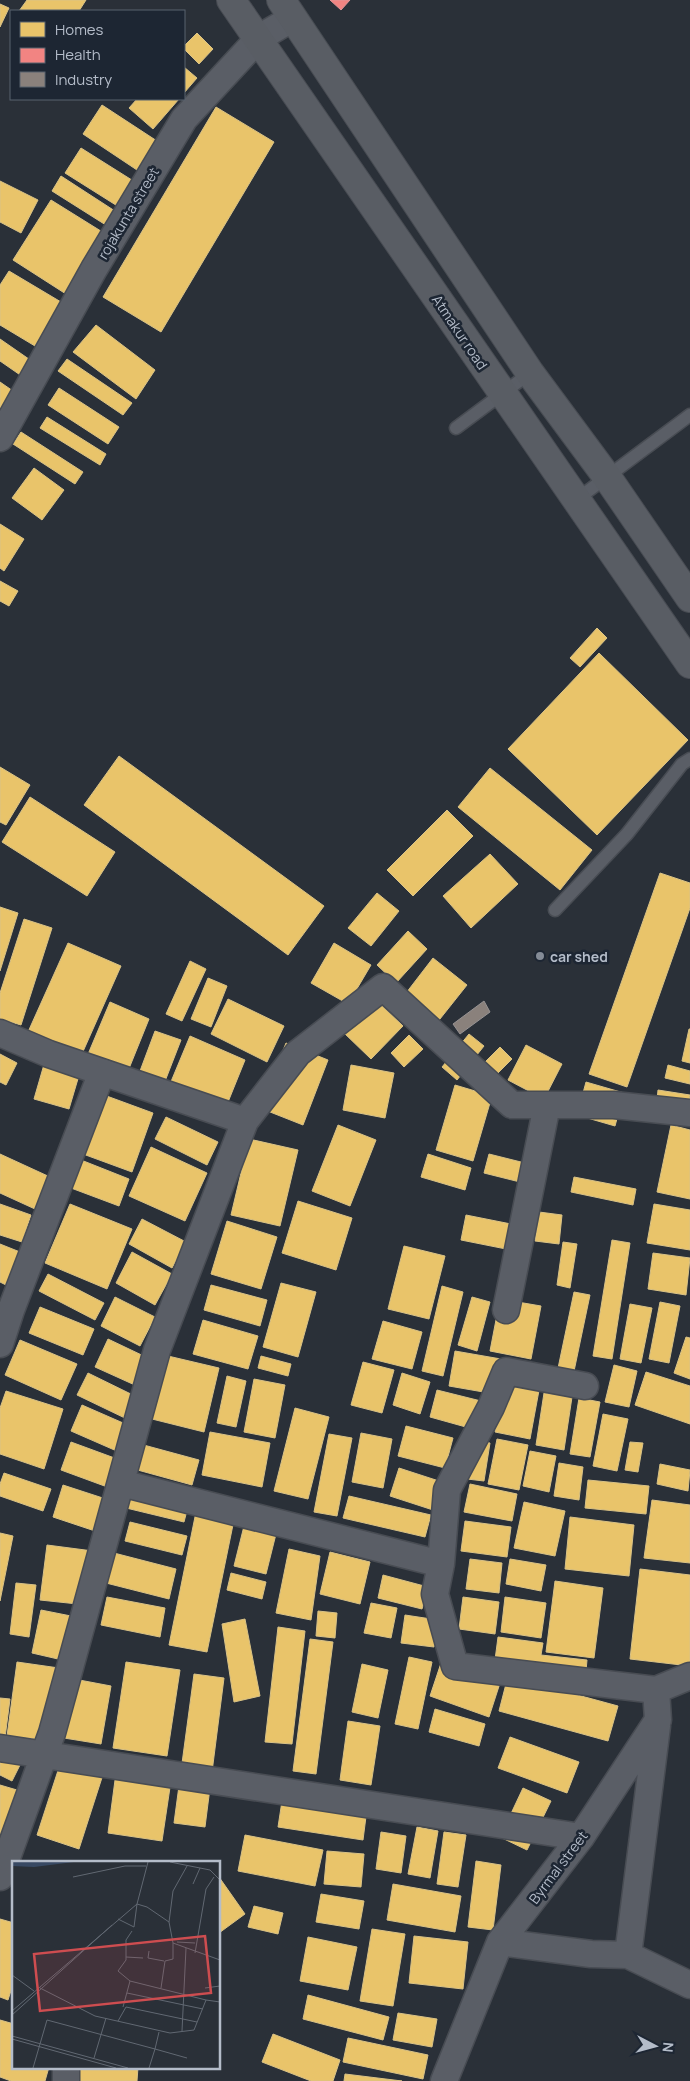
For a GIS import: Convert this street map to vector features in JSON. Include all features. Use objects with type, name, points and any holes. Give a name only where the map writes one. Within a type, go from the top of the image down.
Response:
[{"type":"main road","name":"Atmakur road","points":[[231,0],[690,664]]},
{"type":"main road","points":[[287,9],[530,373],[607,477],[690,598]]},
{"type":"street","name":"rojakunta street","points":[[0,438],[94,269],[184,119],[287,9]]},
{"type":"street","points":[[0,1877],[52,1733],[157,1350],[245,1121],[298,1053],[383,987],[512,1106],[614,1105],[690,1113]]},
{"type":"street","points":[[0,1033],[49,1054],[245,1121]]},
{"type":"street","points":[[0,1344],[11,1310],[102,1072]]},
{"type":"street","points":[[506,1310],[548,1106]]},
{"type":"street","points":[[585,1386],[506,1372],[491,1407],[447,1490],[441,1564],[435,1594],[455,1666],[656,1690],[690,1676]]},
{"type":"street","points":[[121,1483],[441,1564]]},
{"type":"street","points":[[628,1955],[658,1720],[656,1690]]},
{"type":"street","name":"Byrmal street","points":[[444,2081],[500,1942],[581,1837],[658,1720]]},
{"type":"street","points":[[0,1748],[581,1837]]},
{"type":"street","points":[[500,1942],[591,1954],[628,1955],[690,1985]]},
{"type":"street","points":[[66,2068],[66,2081]]},
{"type":"lane","points":[[456,428],[530,373]]},
{"type":"lane","points":[[576,500],[690,415]]},
{"type":"lane","points":[[555,910],[627,834],[682,764],[690,759]]},
{"type":"building: Homes","points":[[27,0],[86,0],[80,10],[20,10]]},
{"type":"building: Homes","points":[[0,4],[9,8],[0,27]]},
{"type":"building: Homes","points":[[197,33],[213,49],[199,64],[185,50],[185,45]]},
{"type":"building: Homes","points":[[185,68],[197,78],[185,92]]},
{"type":"building: Homes","points":[[136,100],[178,100],[153,129],[129,108]]},
{"type":"building: Homes","points":[[102,105],[157,141],[137,170],[83,134]]},
{"type":"building: Homes","points":[[216,107],[274,142],[161,332],[103,297]]},
{"type":"building: Homes","points":[[81,148],[135,182],[119,207],[65,173]]},
{"type":"building: Homes","points":[[61,176],[118,213],[109,227],[52,191]]},
{"type":"building: Homes","points":[[0,181],[38,200],[21,233],[0,222]]},
{"type":"building: Homes","points":[[51,200],[104,233],[66,294],[13,260]]},
{"type":"building: Homes","points":[[9,271],[61,302],[35,346],[0,325],[0,285]]},
{"type":"building: Homes","points":[[96,325],[155,370],[136,399],[73,352]]},
{"type":"building: Homes","points":[[0,339],[36,364],[26,379],[0,361]]},
{"type":"building: Homes","points":[[67,359],[132,403],[123,415],[58,371]]},
{"type":"building: Homes","points":[[0,382],[13,391],[0,409]]},
{"type":"building: Homes","points":[[59,388],[119,427],[108,444],[48,405]]},
{"type":"building: Homes","points":[[47,417],[106,454],[100,465],[40,428]]},
{"type":"building: Homes","points":[[21,432],[83,472],[75,484],[13,444]]},
{"type":"building: Homes","points":[[34,468],[64,490],[42,520],[12,498]]},
{"type":"building: Homes","points":[[0,524],[24,539],[4,571],[0,568]]},
{"type":"building: Homes","points":[[0,581],[18,591],[9,606],[0,601]]},
{"type":"building: Homes","points":[[597,628],[607,638],[580,667],[570,658]]},
{"type":"building: Homes","points":[[599,653],[688,740],[597,835],[508,749]]},
{"type":"building: Homes","points":[[119,756],[324,906],[288,955],[84,805]]},
{"type":"building: Homes","points":[[0,767],[30,785],[6,825],[0,822]]},
{"type":"building: Homes","points":[[490,768],[592,850],[560,890],[458,807]]},
{"type":"building: Homes","points":[[30,797],[115,852],[87,896],[2,842]]},
{"type":"building: Homes","points":[[447,810],[473,836],[413,896],[387,870]]},
{"type":"building: Homes","points":[[490,854],[518,884],[471,928],[443,896]]},
{"type":"building: Homes","points":[[660,873],[690,883],[690,908],[627,1087],[589,1074]]},
{"type":"building: Homes","points":[[377,893],[399,911],[371,946],[348,928]]},
{"type":"building: Homes","points":[[0,907],[18,913],[0,971]]},
{"type":"building: Homes","points":[[24,919],[52,928],[21,1025],[0,1019],[0,993]]},
{"type":"building: Homes","points":[[408,931],[427,949],[396,983],[377,965]]},
{"type":"building: Homes","points":[[68,943],[121,966],[81,1056],[28,1032]]},
{"type":"building: Homes","points":[[334,943],[371,965],[348,1004],[311,983]]},
{"type":"building: Homes","points":[[433,958],[467,985],[436,1024],[403,997]]},
{"type":"building: Homes","points":[[190,961],[206,969],[182,1021],[166,1014]]},
{"type":"building: Homes","points":[[208,978],[227,986],[211,1027],[191,1019]]},
{"type":"building: Homes","points":[[374,998],[403,1026],[371,1059],[343,1032]]},
{"type":"building: Homes","points":[[228,999],[284,1026],[267,1062],[211,1034]]},
{"type":"building: Homes","points":[[110,1002],[149,1019],[126,1076],[86,1059]]},
{"type":"building: Homes","points":[[690,1029],[690,1063],[682,1061]]},
{"type":"building: Homes","points":[[155,1031],[181,1040],[162,1089],[137,1079]]},
{"type":"building: Homes","points":[[469,1034],[484,1046],[457,1080],[442,1067]]},
{"type":"building: Homes","points":[[409,1035],[423,1049],[404,1067],[391,1053]]},
{"type":"building: Homes","points":[[190,1036],[245,1060],[226,1107],[170,1084]]},
{"type":"building: Homes","points":[[286,1043],[328,1060],[303,1125],[260,1108]]},
{"type":"building: Homes","points":[[526,1045],[562,1064],[544,1099],[508,1080]]},
{"type":"building: Homes","points":[[500,1047],[512,1059],[487,1084],[475,1072]]},
{"type":"building: Homes","points":[[0,1054],[17,1063],[6,1085],[0,1082]]},
{"type":"building: Homes","points":[[45,1061],[80,1072],[69,1109],[34,1099]]},
{"type":"building: Homes","points":[[351,1065],[394,1073],[385,1118],[343,1110]]},
{"type":"building: Homes","points":[[668,1065],[690,1071],[690,1084],[665,1078]]},
{"type":"building: Homes","points":[[586,1082],[624,1093],[615,1126],[577,1115]]},
{"type":"building: Homes","points":[[455,1085],[492,1096],[473,1161],[436,1150]]},
{"type":"building: Homes","points":[[658,1090],[690,1095],[687,1114],[656,1110]]},
{"type":"building: Homes","points":[[104,1095],[153,1113],[132,1172],[83,1154]]},
{"type":"building: Homes","points":[[166,1117],[218,1142],[207,1165],[155,1139]]},
{"type":"building: Homes","points":[[338,1125],[376,1140],[350,1206],[312,1191]]},
{"type":"building: Homes","points":[[671,1125],[690,1130],[690,1199],[657,1192]]},
{"type":"building: Homes","points":[[249,1139],[298,1150],[280,1226],[231,1215]]},
{"type":"building: Homes","points":[[151,1147],[207,1173],[185,1221],[129,1196]]},
{"type":"building: Homes","points":[[0,1154],[50,1177],[35,1209],[0,1193]]},
{"type":"building: Homes","points":[[428,1154],[471,1168],[465,1190],[421,1177]]},
{"type":"building: Homes","points":[[489,1154],[525,1163],[520,1182],[484,1173]]},
{"type":"building: Homes","points":[[81,1160],[129,1179],[119,1206],[71,1188]]},
{"type":"building: Homes","points":[[574,1177],[636,1189],[633,1205],[571,1192]]},
{"type":"building: Homes","points":[[298,1201],[352,1218],[336,1270],[282,1253]]},
{"type":"building: Homes","points":[[0,1204],[31,1215],[22,1242],[0,1235]]},
{"type":"building: Homes","points":[[70,1204],[132,1229],[107,1289],[45,1263]]},
{"type":"building: Homes","points":[[654,1204],[690,1210],[690,1250],[647,1243]]},
{"type":"building: Homes","points":[[539,1212],[562,1215],[559,1244],[535,1241]]},
{"type":"building: Homes","points":[[466,1215],[516,1225],[511,1250],[461,1240]]},
{"type":"building: Homes","points":[[142,1219],[186,1242],[172,1268],[129,1244]]},
{"type":"building: Homes","points":[[227,1221],[277,1237],[261,1289],[211,1274]]},
{"type":"building: Homes","points":[[612,1240],[630,1243],[612,1359],[593,1356]]},
{"type":"building: Homes","points":[[563,1242],[577,1244],[570,1288],[557,1285]]},
{"type":"building: Homes","points":[[0,1244],[20,1252],[6,1285],[0,1282]]},
{"type":"building: Homes","points":[[404,1246],[445,1256],[429,1319],[388,1309]]},
{"type":"building: Homes","points":[[132,1252],[172,1274],[155,1305],[116,1283]]},
{"type":"building: Homes","points":[[653,1253],[690,1258],[686,1295],[648,1289]]},
{"type":"building: Homes","points":[[48,1274],[104,1303],[95,1320],[39,1291]]},
{"type":"building: Homes","points":[[281,1283],[316,1292],[298,1357],[263,1347]]},
{"type":"building: Homes","points":[[211,1285],[267,1300],[260,1326],[204,1310]]},
{"type":"building: Homes","points":[[442,1286],[463,1292],[443,1376],[422,1371]]},
{"type":"building: Homes","points":[[574,1292],[590,1295],[573,1376],[557,1373]]},
{"type":"building: Homes","points":[[115,1297],[155,1317],[140,1346],[101,1326]]},
{"type":"building: Homes","points":[[472,1297],[490,1302],[477,1351],[458,1345]]},
{"type":"building: Homes","points":[[500,1299],[541,1306],[531,1359],[490,1351]]},
{"type":"building: Homes","points":[[660,1302],[680,1306],[669,1363],[649,1359]]},
{"type":"building: Homes","points":[[630,1304],[652,1308],[641,1363],[620,1359]]},
{"type":"building: Homes","points":[[40,1307],[94,1329],[83,1355],[29,1333]]},
{"type":"building: Homes","points":[[203,1320],[258,1336],[248,1369],[193,1354]]},
{"type":"building: Homes","points":[[383,1321],[422,1332],[412,1369],[372,1359]]},
{"type":"building: Homes","points":[[686,1337],[690,1338],[690,1379],[674,1373]]},
{"type":"building: Homes","points":[[108,1339],[150,1359],[137,1386],[95,1367]]},
{"type":"building: Homes","points":[[20,1340],[77,1364],[61,1400],[5,1375]]},
{"type":"building: Homes","points":[[455,1351],[501,1359],[495,1394],[449,1386]]},
{"type":"building: Homes","points":[[168,1356],[219,1368],[204,1432],[152,1419]]},
{"type":"building: Homes","points":[[261,1356],[291,1364],[288,1376],[258,1368]]},
{"type":"building: Homes","points":[[363,1362],[394,1370],[382,1413],[351,1405]]},
{"type":"building: Homes","points":[[614,1365],[637,1371],[629,1407],[605,1402]]},
{"type":"building: Homes","points":[[646,1372],[690,1386],[690,1424],[635,1405]]},
{"type":"building: Homes","points":[[88,1373],[139,1398],[129,1420],[77,1395]]},
{"type":"building: Homes","points":[[402,1373],[430,1382],[420,1414],[393,1405]]},
{"type":"building: Homes","points":[[227,1376],[246,1381],[236,1427],[217,1423]]},
{"type":"building: Homes","points":[[505,1378],[540,1385],[530,1439],[495,1432]]},
{"type":"building: Homes","points":[[254,1379],[285,1385],[275,1438],[244,1432]]},
{"type":"building: Homes","points":[[437,1390],[481,1401],[473,1429],[430,1417]]},
{"type":"building: Homes","points":[[6,1391],[63,1409],[44,1469],[0,1454],[0,1408]]},
{"type":"building: Homes","points":[[544,1393],[572,1397],[564,1450],[536,1445]]},
{"type":"building: Homes","points":[[579,1398],[600,1402],[590,1457],[570,1454]]},
{"type":"building: Homes","points":[[82,1405],[130,1426],[119,1452],[71,1431]]},
{"type":"building: Homes","points":[[295,1408],[329,1417],[308,1499],[274,1491]]},
{"type":"building: Homes","points":[[603,1414],[628,1419],[617,1471],[593,1466]]},
{"type":"building: Homes","points":[[406,1426],[453,1438],[445,1468],[398,1456]]},
{"type":"building: Homes","points":[[210,1432],[270,1443],[262,1487],[202,1475]]},
{"type":"building: Homes","points":[[361,1433],[392,1439],[383,1488],[352,1482]]},
{"type":"building: Homes","points":[[329,1434],[352,1438],[337,1516],[314,1512]]},
{"type":"building: Homes","points":[[497,1439],[528,1445],[519,1490],[488,1484]]},
{"type":"building: Homes","points":[[473,1440],[490,1443],[484,1481],[467,1479]]},
{"type":"building: Homes","points":[[71,1442],[120,1460],[110,1488],[61,1470]]},
{"type":"building: Homes","points":[[630,1442],[643,1443],[638,1472],[625,1470]]},
{"type":"building: Homes","points":[[140,1444],[199,1460],[192,1485],[134,1469]]},
{"type":"building: Homes","points":[[530,1451],[556,1456],[549,1492],[523,1486]]},
{"type":"building: Homes","points":[[559,1463],[583,1467],[579,1500],[554,1496]]},
{"type":"building: Homes","points":[[660,1464],[690,1470],[688,1491],[657,1484]]},
{"type":"building: Homes","points":[[399,1468],[442,1482],[433,1510],[390,1496]]},
{"type":"building: Homes","points":[[4,1473],[51,1489],[43,1511],[0,1496],[0,1484]]},
{"type":"building: Homes","points":[[128,1480],[191,1495],[184,1522],[122,1507]]},
{"type":"building: Homes","points":[[588,1480],[649,1486],[646,1514],[585,1508]]},
{"type":"building: Homes","points":[[470,1484],[517,1494],[512,1521],[464,1512]]},
{"type":"building: Homes","points":[[63,1485],[112,1501],[101,1533],[53,1517]]},
{"type":"building: Homes","points":[[349,1496],[431,1515],[425,1537],[343,1518]]},
{"type":"building: Homes","points":[[652,1500],[690,1505],[690,1563],[644,1558]]},
{"type":"building: Homes","points":[[198,1502],[236,1510],[207,1652],[169,1645]]},
{"type":"building: Homes","points":[[524,1502],[565,1511],[555,1556],[514,1548]]},
{"type":"building: Homes","points":[[248,1510],[280,1518],[266,1574],[234,1566]]},
{"type":"building: Homes","points":[[570,1517],[634,1525],[629,1576],[565,1569]]},
{"type":"building: Homes","points":[[465,1521],[511,1527],[507,1557],[461,1551]]},
{"type":"building: Homes","points":[[130,1522],[187,1536],[182,1555],[125,1541]]},
{"type":"building: Homes","points":[[0,1533],[13,1536],[0,1601]]},
{"type":"building: Homes","points":[[47,1545],[93,1551],[87,1605],[40,1600]]},
{"type":"building: Homes","points":[[289,1549],[320,1556],[311,1620],[276,1613]]},
{"type":"building: Homes","points":[[330,1552],[370,1562],[360,1604],[320,1594]]},
{"type":"building: Homes","points":[[114,1553],[176,1569],[169,1599],[106,1583]]},
{"type":"building: Homes","points":[[470,1559],[502,1563],[499,1593],[466,1589]]},
{"type":"building: Homes","points":[[510,1559],[546,1565],[541,1591],[506,1584]]},
{"type":"building: Homes","points":[[640,1569],[690,1575],[690,1666],[630,1659]]},
{"type":"building: Homes","points":[[231,1573],[266,1582],[262,1599],[227,1590]]},
{"type":"building: Homes","points":[[383,1575],[428,1587],[422,1609],[378,1598]]},
{"type":"building: Homes","points":[[555,1581],[603,1588],[594,1658],[546,1652]]},
{"type":"building: Homes","points":[[16,1583],[36,1585],[29,1637],[10,1634]]},
{"type":"building: Homes","points":[[107,1597],[165,1608],[160,1637],[101,1625]]},
{"type":"building: Homes","points":[[463,1597],[499,1602],[495,1634],[459,1629]]},
{"type":"building: Homes","points":[[505,1597],[546,1603],[541,1638],[501,1632]]},
{"type":"building: Homes","points":[[371,1603],[397,1608],[391,1638],[364,1633]]},
{"type":"building: Homes","points":[[41,1610],[81,1618],[71,1662],[32,1653]]},
{"type":"building: Homes","points":[[318,1611],[337,1613],[335,1638],[316,1636]]},
{"type":"building: Homes","points":[[405,1615],[438,1620],[434,1647],[401,1643]]},
{"type":"building: Homes","points":[[245,1619],[260,1696],[234,1702],[222,1624]]},
{"type":"building: Homes","points":[[278,1627],[305,1631],[292,1744],[265,1742]]},
{"type":"building: Homes","points":[[498,1637],[543,1643],[541,1655],[587,1660],[586,1671],[495,1660]]},
{"type":"building: Homes","points":[[310,1639],[333,1642],[316,1774],[293,1771]]},
{"type":"building: Homes","points":[[409,1657],[432,1662],[418,1729],[395,1724]]},
{"type":"building: Homes","points":[[442,1660],[501,1680],[489,1717],[430,1696]]},
{"type":"building: Homes","points":[[17,1662],[59,1668],[46,1740],[7,1736]]},
{"type":"building: Homes","points":[[126,1662],[180,1670],[167,1756],[113,1748]]},
{"type":"building: Homes","points":[[362,1664],[388,1670],[378,1718],[352,1712]]},
{"type":"building: Homes","points":[[194,1674],[224,1678],[205,1827],[174,1823]]},
{"type":"building: Homes","points":[[508,1676],[618,1706],[608,1741],[499,1711]]},
{"type":"building: Homes","points":[[74,1679],[111,1686],[101,1744],[64,1738]]},
{"type":"building: Homes","points":[[0,1698],[10,1699],[5,1738],[0,1737]]},
{"type":"building: Homes","points":[[435,1709],[485,1724],[479,1746],[429,1732]]},
{"type":"building: Homes","points":[[348,1721],[380,1726],[371,1785],[340,1780]]},
{"type":"building: Homes","points":[[510,1737],[579,1762],[567,1793],[498,1768]]},
{"type":"building: Homes","points":[[66,1746],[108,1759],[79,1849],[37,1835]]},
{"type":"building: Homes","points":[[0,1753],[21,1763],[12,1781],[0,1775]]},
{"type":"building: Homes","points":[[117,1765],[172,1774],[162,1841],[108,1833]]},
{"type":"building: Homes","points":[[0,1785],[17,1790],[0,1845]]},
{"type":"building: Homes","points":[[284,1788],[368,1801],[363,1840],[278,1827]]},
{"type":"building: Homes","points":[[523,1788],[551,1801],[527,1850],[500,1837]]},
{"type":"building: Homes","points":[[417,1827],[438,1831],[430,1878],[408,1874]]},
{"type":"building: Homes","points":[[381,1832],[406,1836],[401,1873],[376,1869]]},
{"type":"building: Homes","points":[[444,1832],[466,1835],[458,1887],[437,1884]]},
{"type":"building: Homes","points":[[245,1835],[323,1850],[315,1886],[238,1871]]},
{"type":"building: Homes","points":[[327,1851],[364,1854],[361,1887],[324,1884]]},
{"type":"building: Homes","points":[[476,1861],[501,1865],[493,1930],[468,1927]]},
{"type":"building: Homes","points":[[220,1878],[245,1914],[220,1932]]},
{"type":"building: Homes","points":[[393,1884],[461,1896],[455,1932],[387,1920]]},
{"type":"building: Homes","points":[[321,1894],[364,1901],[359,1929],[316,1922]]},
{"type":"building: Homes","points":[[254,1906],[283,1913],[278,1934],[248,1927]]},
{"type":"building: Homes","points":[[0,1919],[12,1922],[12,1987],[8,2000],[0,1997]]},
{"type":"building: Homes","points":[[372,1929],[405,1934],[393,2006],[360,2001]]},
{"type":"building: Homes","points":[[414,1936],[468,1942],[463,1989],[409,1983]]},
{"type":"building: Homes","points":[[308,1937],[357,1947],[348,1990],[300,1981]]},
{"type":"building: Homes","points":[[308,1995],[389,2017],[383,2040],[303,2019]]},
{"type":"building: Homes","points":[[398,2013],[437,2019],[432,2047],[393,2040]]},
{"type":"building: Homes","points":[[0,2020],[12,2023],[12,2068],[49,2068],[45,2081],[11,2081],[0,2077]]},
{"type":"building: Homes","points":[[273,2034],[340,2060],[333,2081],[311,2081],[262,2062]]},
{"type":"building: Homes","points":[[348,2038],[428,2055],[423,2079],[343,2062]]},
{"type":"building: Homes","points":[[77,2068],[138,2068],[137,2081],[76,2081]]},
{"type":"building: Homes","points":[[345,2074],[402,2081],[344,2081]]},
{"type":"building: Health","points":[[330,0],[350,0],[341,10]]},
{"type":"building: Industry","points":[[484,1001],[490,1012],[460,1034],[453,1024]]},
{"type":"place","name":"car shed","points":[[540,956]]}]
